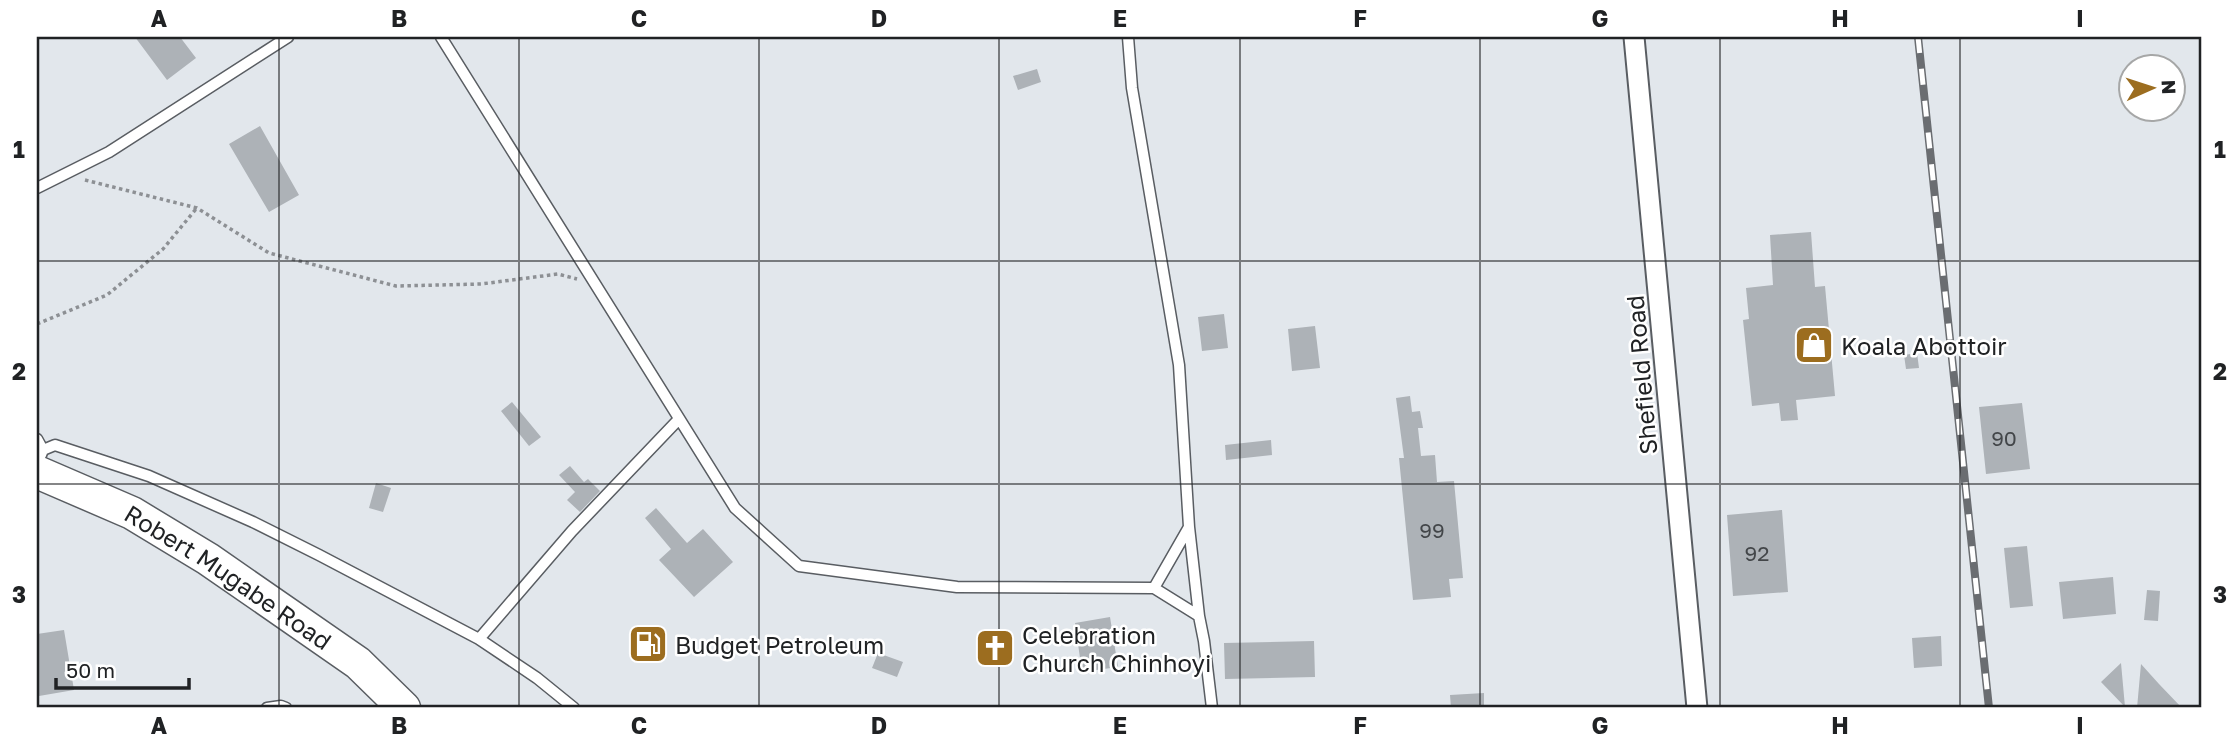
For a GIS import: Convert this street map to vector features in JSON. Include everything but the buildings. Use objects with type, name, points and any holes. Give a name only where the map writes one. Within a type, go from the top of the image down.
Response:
[{"type":"main road","name":"Robert Mugabe Road","points":[[39,464],[132,513],[208,559],[358,663],[404,708]]},
{"type":"street","name":"Shefield Road","points":[[1634,37],[1697,708]]},
{"type":"lane","points":[[37,188],[109,152],[288,37]]},
{"type":"lane","points":[[441,37],[735,508],[799,566],[957,587],[1154,588],[1199,616]]},
{"type":"lane","points":[[1128,37],[1132,88],[1179,365],[1189,527],[1212,708]]},
{"type":"lane","points":[[479,639],[572,531],[679,419]]},
{"type":"lane","points":[[37,439],[39,464]]},
{"type":"lane","points":[[39,464],[55,445],[149,476],[253,522],[479,639],[537,678],[574,708]]},
{"type":"lane","points":[[1154,588],[1189,527]]},
{"type":"lane","points":[[267,708],[286,708]]},
{"type":"path","points":[[65,174],[197,208],[269,253],[396,285],[481,284],[558,274],[596,285]]},
{"type":"path","points":[[37,324],[107,295],[163,249],[197,208]]},
{"type":"railway","points":[[1918,37],[1989,708]]},
{"type":"place","name":"Koala Abottoir","points":[[1814,345]]},
{"type":"place","name":"Budget Petroleum","points":[[648,644]]},
{"type":"place","name":"Celebration Church Chinhoyi","points":[[995,648]]}]
